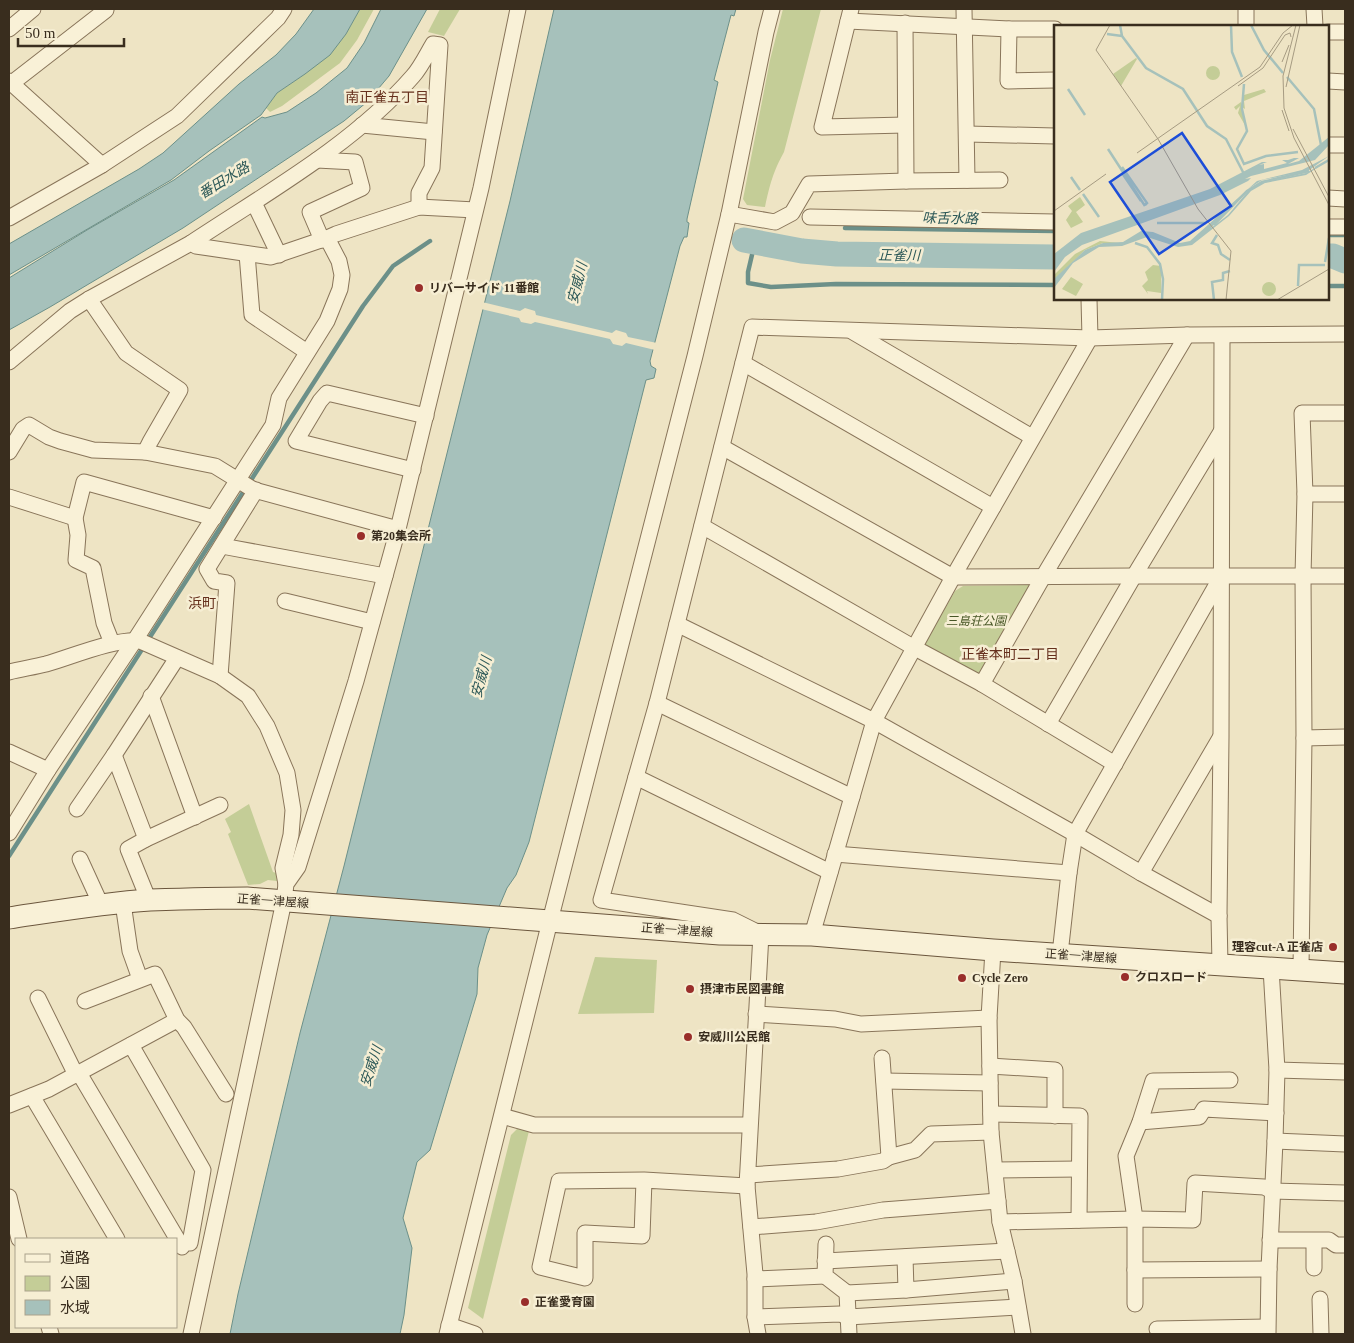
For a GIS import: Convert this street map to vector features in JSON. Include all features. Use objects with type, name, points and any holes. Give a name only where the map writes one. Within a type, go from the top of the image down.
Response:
[{"type":"main road","name":"正雀一津屋線","points":[[9,918],[149,900],[288,896],[542,920],[720,934],[812,935],[993,950],[1345,973]]},
{"type":"street","points":[[9,28],[33,9]]},
{"type":"street","points":[[102,165],[10,82],[106,10],[104,9]]},
{"type":"street","points":[[9,218],[102,165],[177,116],[278,18],[284,9]]},
{"type":"street","points":[[191,1334],[288,896],[356,681],[398,529],[483,178],[518,9]]},
{"type":"street","points":[[474,1334],[448,1330],[502,1116],[542,920],[693,366],[729,214],[772,9]]},
{"type":"street","points":[[964,9],[968,134],[967,180]]},
{"type":"street","points":[[1246,9],[1246,25]]},
{"type":"street","points":[[1314,9],[1315,25]]},
{"type":"street","points":[[905,125],[822,127],[849,15],[905,24],[1009,29],[1054,29]]},
{"type":"street","points":[[905,24],[906,181]]},
{"type":"street","points":[[1009,29],[1008,81],[1054,80]]},
{"type":"street","points":[[1329,32],[1345,32]]},
{"type":"street","points":[[9,362],[70,312],[89,299],[190,243],[317,160],[362,125],[414,75],[433,44],[440,45],[432,168],[419,193],[419,207]]},
{"type":"street","points":[[1329,81],[1345,82]]},
{"type":"street","points":[[362,125],[434,132]]},
{"type":"street","points":[[968,134],[1054,136]]},
{"type":"street","points":[[1329,145],[1345,145]]},
{"type":"street","points":[[220,676],[226,583],[214,581],[207,569],[222,546],[248,486],[273,425],[279,398],[327,321],[340,289],[342,275],[339,261],[324,239],[310,212],[362,188],[355,162],[317,160]]},
{"type":"street","points":[[729,214],[775,222],[792,214],[809,184],[1000,180]]},
{"type":"street","points":[[1329,198],[1345,199]]},
{"type":"street","points":[[190,243],[196,246],[270,257],[419,207],[475,210]]},
{"type":"street","points":[[257,209],[278,255]]},
{"type":"street","points":[[810,218],[1054,222]]},
{"type":"street","points":[[1329,227],[1345,228]]},
{"type":"street","points":[[247,254],[252,315],[307,352]]},
{"type":"street","points":[[89,299],[126,353],[180,390],[145,452]]},
{"type":"street","points":[[812,935],[874,721],[913,647],[1090,338],[1089,300]]},
{"type":"street","points":[[758,1334],[755,1317],[755,1279],[748,1180],[749,1125],[754,1070],[761,934],[733,920],[601,900],[657,702],[752,327],[1090,338],[1345,334]]},
{"type":"street","points":[[851,331],[1032,437]]},
{"type":"street","points":[[982,684],[1043,577],[1187,335]]},
{"type":"street","points":[[1220,965],[1222,336]]},
{"type":"street","points":[[743,363],[993,507]]},
{"type":"street","points":[[412,470],[296,441],[320,401],[327,393],[426,416]]},
{"type":"street","points":[[1301,969],[1305,494],[1302,413],[1345,413]]},
{"type":"street","points":[[9,452],[23,429],[29,425],[49,437],[93,450],[145,452],[215,466],[248,486],[398,529]]},
{"type":"street","points":[[1048,724],[1134,576],[1222,431]]},
{"type":"street","points":[[722,447],[953,578],[1222,575],[1345,576]]},
{"type":"street","points":[[112,643],[104,623],[93,568],[76,560],[78,535],[75,518],[84,482],[214,518]]},
{"type":"street","points":[[9,833],[48,770],[142,642],[214,518],[248,486]]},
{"type":"street","points":[[1305,494],[1345,494]]},
{"type":"street","points":[[9,497],[75,518]]},
{"type":"street","points":[[702,526],[913,647],[982,684],[1116,764]]},
{"type":"street","points":[[222,546],[385,576]]},
{"type":"street","points":[[1060,954],[1075,834],[1222,575]]},
{"type":"street","points":[[284,601],[372,622]]},
{"type":"street","points":[[677,624],[874,721],[1219,916]]},
{"type":"street","points":[[9,672],[45,664],[112,643],[142,642],[220,676],[248,696],[267,726],[287,773],[293,810],[291,834],[283,868],[288,896]]},
{"type":"street","points":[[77,809],[176,658]]},
{"type":"street","points":[[151,696],[196,817]]},
{"type":"street","points":[[657,702],[852,797]]},
{"type":"street","points":[[1140,873],[1221,737]]},
{"type":"street","points":[[1304,738],[1345,737]]},
{"type":"street","points":[[9,752],[48,770]]},
{"type":"street","points":[[114,755],[146,839]]},
{"type":"street","points":[[636,777],[830,872]]},
{"type":"street","points":[[149,900],[128,849],[220,805]]},
{"type":"street","points":[[835,854],[1069,873]]},
{"type":"street","points":[[80,859],[101,905]]},
{"type":"street","points":[[123,903],[130,951],[140,979]]},
{"type":"street","points":[[993,950],[990,1018],[991,1132],[1000,1222],[1014,1281],[1023,1334]]},
{"type":"street","points":[[1157,1329],[1267,1331],[1277,1070],[1271,968]]},
{"type":"street","points":[[85,1002],[155,974],[177,1020],[184,1027],[226,1094]]},
{"type":"street","points":[[38,998],[78,1074],[178,1238]]},
{"type":"street","points":[[756,1014],[835,1020],[861,1024],[990,1018]]},
{"type":"street","points":[[9,1105],[49,1089],[177,1020]]},
{"type":"street","points":[[131,1045],[203,1170],[183,1247],[210,1245]]},
{"type":"street","points":[[882,1058],[889,1157]]},
{"type":"street","points":[[990,1066],[1056,1070],[1055,1116]]},
{"type":"street","points":[[1277,1070],[1345,1072]]},
{"type":"street","points":[[1135,1304],[1134,1219],[1126,1156],[1140,1122],[1153,1081],[1230,1080]]},
{"type":"street","points":[[884,1081],[990,1083]]},
{"type":"street","points":[[32,1096],[112,1237]]},
{"type":"street","points":[[1140,1122],[1199,1116],[1204,1109],[1276,1113]]},
{"type":"street","points":[[991,1114],[1080,1116],[1078,1220]]},
{"type":"street","points":[[502,1116],[534,1125],[749,1125]]},
{"type":"street","points":[[644,1180],[642,1236],[585,1233],[585,1278],[540,1267],[559,1181],[644,1180],[748,1180],[838,1170],[883,1161],[889,1157],[915,1150],[931,1134],[991,1132]]},
{"type":"street","points":[[1275,1141],[1345,1144]]},
{"type":"street","points":[[995,1170],[1079,1169]]},
{"type":"street","points":[[1000,1222],[1134,1219],[1193,1220],[1195,1183],[1264,1187],[1272,1190],[1345,1193]]},
{"type":"street","points":[[9,1197],[19,1238]]},
{"type":"street","points":[[751,1227],[816,1222],[884,1210],[998,1201]]},
{"type":"street","points":[[1270,1240],[1330,1240],[1336,1245],[1345,1245]]},
{"type":"street","points":[[1314,1241],[1314,1268]]},
{"type":"street","points":[[826,1244],[825,1268],[847,1293],[849,1334]]},
{"type":"street","points":[[755,1279],[905,1257],[1007,1251]]},
{"type":"street","points":[[905,1257],[906,1290]]},
{"type":"street","points":[[1135,1270],[1268,1268]]},
{"type":"street","points":[[847,1293],[1014,1281]]},
{"type":"street","points":[[1320,1299],[1321,1334]]},
{"type":"street","points":[[755,1317],[840,1314],[848,1317],[1018,1307]]},
{"type":"green space","points":[[360,9],[374,9],[357,40],[340,63],[282,106],[270,112],[266,108],[277,93],[305,74],[346,34]]},
{"type":"green space","points":[[440,9],[460,9],[444,36],[428,32]]},
{"type":"green space","points":[[783,9],[821,9],[784,152],[772,178],[765,207],[747,205],[743,199],[770,60]]},
{"type":"green space","name":"三島荘公園","points":[[1029,585],[1031,590],[981,678],[926,649],[925,643],[955,591],[963,586]]},
{"type":"green space","points":[[249,804],[273,872],[276,873],[277,881],[268,880],[260,884],[248,885],[228,834],[231,832],[225,819]]},
{"type":"green space","points":[[595,957],[657,960],[654,1013],[578,1014]]},
{"type":"green space","points":[[518,1128],[529,1131],[483,1319],[468,1308],[511,1135]]},
{"type":"water","points":[[314,9],[360,9],[346,34],[330,55],[277,93],[261,115],[171,180],[9,275],[9,244],[139,169],[163,153],[239,84],[276,55],[296,34]]},
{"type":"water","name":"番田水路","points":[[381,9],[427,9],[389,76],[367,102],[344,121],[183,228],[9,330],[9,278],[174,180],[262,117],[265,118],[287,112],[316,93],[347,68],[364,43]]},
{"type":"water","name":"安威川","points":[[554,9],[736,9],[734,16],[731,15],[714,80],[718,82],[687,219],[689,223],[687,237],[684,237],[680,246],[650,361],[651,366],[656,369],[654,378],[646,380],[529,842],[516,875],[507,888],[487,935],[478,968],[477,994],[430,1150],[417,1162],[403,1218],[412,1248],[400,1334],[230,1334],[300,1033],[344,866],[510,201]]},
{"type":"pier","points":[[482,302],[520,311],[525,308],[535,311],[536,315],[612,333],[616,330],[626,333],[628,337],[657,343],[655,350],[626,343],[622,346],[613,344],[610,339],[535,322],[531,324],[521,322],[519,318],[481,309]]},
{"type":"waterway","name":"味舌水路","points":[[845,228],[1054,231]]},
{"type":"waterway","name":"味舌水路","points":[[1329,235],[1345,235]]},
{"type":"waterway","name":"正雀川","points":[[744,240],[802,251],[837,254],[1054,257]]},
{"type":"waterway","points":[[9,856],[363,306],[393,266],[430,241]]},
{"type":"waterway","points":[[755,242],[748,272],[748,283],[771,287],[836,284],[1054,285]]},
{"type":"waterway","name":"正雀川","points":[[1329,256],[1345,261]]},
{"type":"waterway","points":[[1329,286],[1345,286]]},
{"type":"place","name":"リバーサイド 11番館","points":[[419,288]]},
{"type":"place","name":"第20集会所","points":[[361,536]]},
{"type":"place","name":"理容cut-A 正雀店","points":[[1333,947]]},
{"type":"place","name":"クロスロード","points":[[1125,977]]},
{"type":"place","name":"Cycle Zero","points":[[962,978]]},
{"type":"place","name":"摂津市民図書館","points":[[690,989]]},
{"type":"place","name":"安威川公民館","points":[[688,1037]]},
{"type":"place","name":"正雀愛育園","points":[[525,1302]]},
{"type":"district","name":"南正雀五丁目","points":[[387,97]]},
{"type":"district","name":"浜町","points":[[202,603]]},
{"type":"district","name":"正雀本町二丁目","points":[[1010,654]]}]
